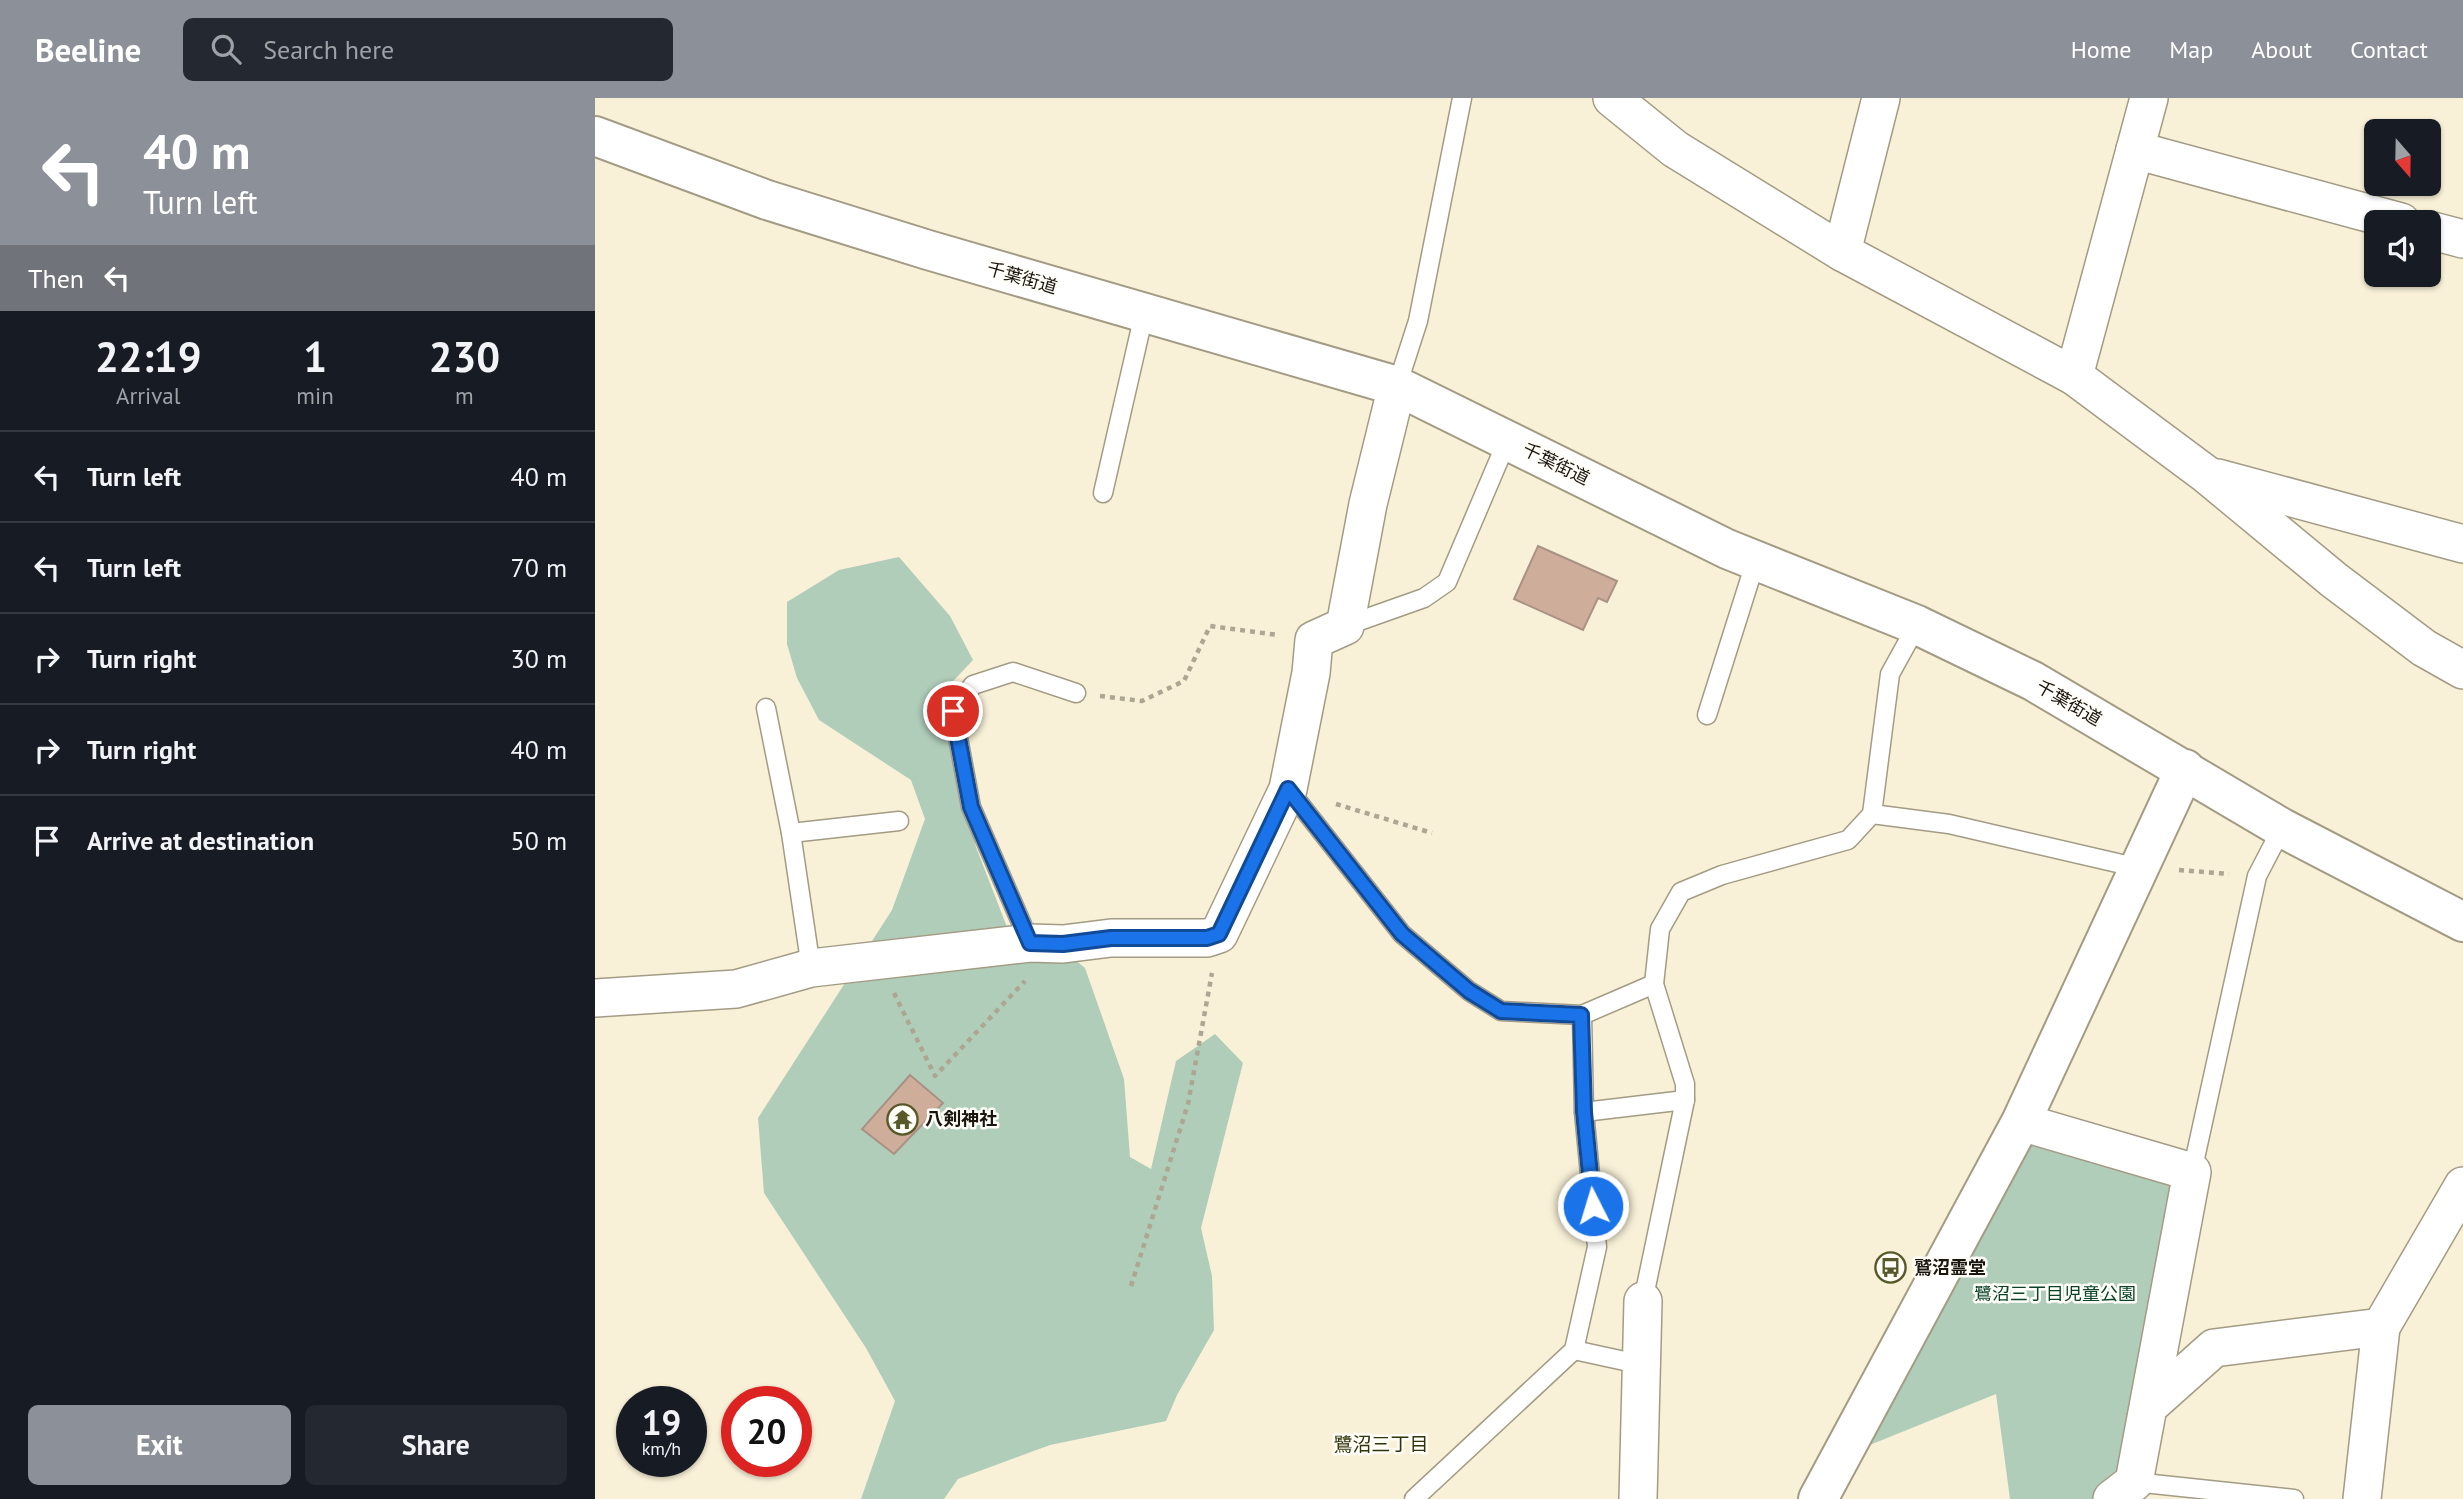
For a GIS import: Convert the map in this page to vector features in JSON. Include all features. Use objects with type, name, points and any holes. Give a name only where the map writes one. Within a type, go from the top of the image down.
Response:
[{"type":"main road","name":"千葉街道","points":[[595,136],[767,200],[1145,314],[1397,386],[1756,561],[1917,625],[2033,681],[2282,828],[2463,922]]},
{"type":"main road","points":[[1818,1499],[2021,1122],[2185,769]]},
{"type":"street","points":[[1612,98],[1675,149],[1842,252],[2074,376],[2207,475],[2334,580],[2424,648],[2463,670]]},
{"type":"street","points":[[1842,252],[1881,98]]},
{"type":"street","points":[[2074,376],[2148,98]]},
{"type":"street","points":[[2134,150],[2364,212]]},
{"type":"street","points":[[2441,233],[2463,239]]},
{"type":"street","points":[[595,998],[736,989],[811,968],[877,959],[1029,960],[1063,944],[1111,938],[1207,938],[1219,934],[1288,789],[1311,673],[1330,633],[1368,504],[1397,386]]},
{"type":"street","points":[[2207,475],[2463,544]]},
{"type":"street","points":[[2021,1122],[2192,1172],[2149,1406],[2123,1490]]},
{"type":"street","points":[[2362,1499],[2381,1326],[2463,1186]]},
{"type":"street","points":[[1638,1499],[1643,1301]]},
{"type":"street","points":[[2149,1406],[2214,1348],[2381,1326]]},
{"type":"lane","points":[[1397,386],[1418,321],[1462,98]]},
{"type":"lane","points":[[1103,493],[1145,314]]},
{"type":"lane","points":[[1330,633],[1424,598],[1447,582],[1507,441]]},
{"type":"lane","points":[[1707,715],[1756,561]]},
{"type":"lane","points":[[1643,1301],[1685,1100],[1685,1084],[1654,984],[1660,929],[1681,892],[1722,875],[1848,840],[1872,814],[1890,674],[1917,625]]},
{"type":"lane","points":[[1029,960],[971,807],[953,711],[973,685],[1013,672],[1076,693]]},
{"type":"lane","points":[[766,708],[791,833],[811,968]]},
{"type":"lane","points":[[1288,789],[1402,934],[1469,991],[1501,1011],[1581,1015],[1654,984]]},
{"type":"lane","points":[[1872,814],[1949,824],[2139,868]]},
{"type":"lane","points":[[791,833],[899,821]]},
{"type":"lane","points":[[2192,1172],[2257,876],[2282,828]]},
{"type":"lane","points":[[1414,1499],[1574,1350],[1597,1247],[1584,1112],[1581,1015]]},
{"type":"lane","points":[[1584,1112],[1685,1100]]},
{"type":"lane","points":[[1574,1350],[1643,1365]]},
{"type":"lane","points":[[2123,1490],[2294,1499]]},
{"type":"path","points":[[1076,693],[1142,701],[1184,681],[1210,626],[1330,633]]},
{"type":"path","points":[[1288,789],[1432,833]]},
{"type":"path","points":[[2139,868],[2257,876]]},
{"type":"path","points":[[1131,1286],[1188,1104],[1219,934]]},
{"type":"path","points":[[877,959],[935,1076],[1029,960]]},
{"type":"green space","points":[[899,557],[950,616],[973,660],[940,695],[976,847],[1017,953],[1068,954],[1085,968],[1124,1079],[1130,1157],[1151,1169],[1176,1061],[1215,1034],[1243,1063],[1201,1228],[1212,1276],[1214,1330],[1177,1395],[1166,1421],[1050,1445],[958,1479],[944,1499],[861,1499],[895,1401],[866,1348],[764,1193],[758,1118],[892,910],[925,819],[911,780],[819,720],[797,678],[787,644],[787,602],[839,570]]},
{"type":"green space","name":"鷺沼三丁目児童公園","points":[[2021,1122],[2192,1172],[2134,1482],[2093,1499],[2010,1499],[1996,1394],[1840,1457]]},
{"type":"building","points":[[1538,546],[1617,581],[1607,602],[1598,598],[1583,630],[1514,599]]},
{"type":"building","points":[[910,1075],[943,1103],[894,1154],[862,1129]]},
{"type":"place","name":"八剣神社","points":[[902,1119]]},
{"type":"place","name":"鷲沼霊堂","points":[[1891,1268]]},
{"type":"district","name":"鷺沼三丁目","points":[[1381,1444]]},
{"type":"route","points":[[953,711],[971,807],[1030,943],[1063,944],[1111,938],[1207,938],[1219,934],[1288,789],[1402,934],[1469,991],[1501,1011],[1581,1015],[1584,1112],[1593,1206]]}]
